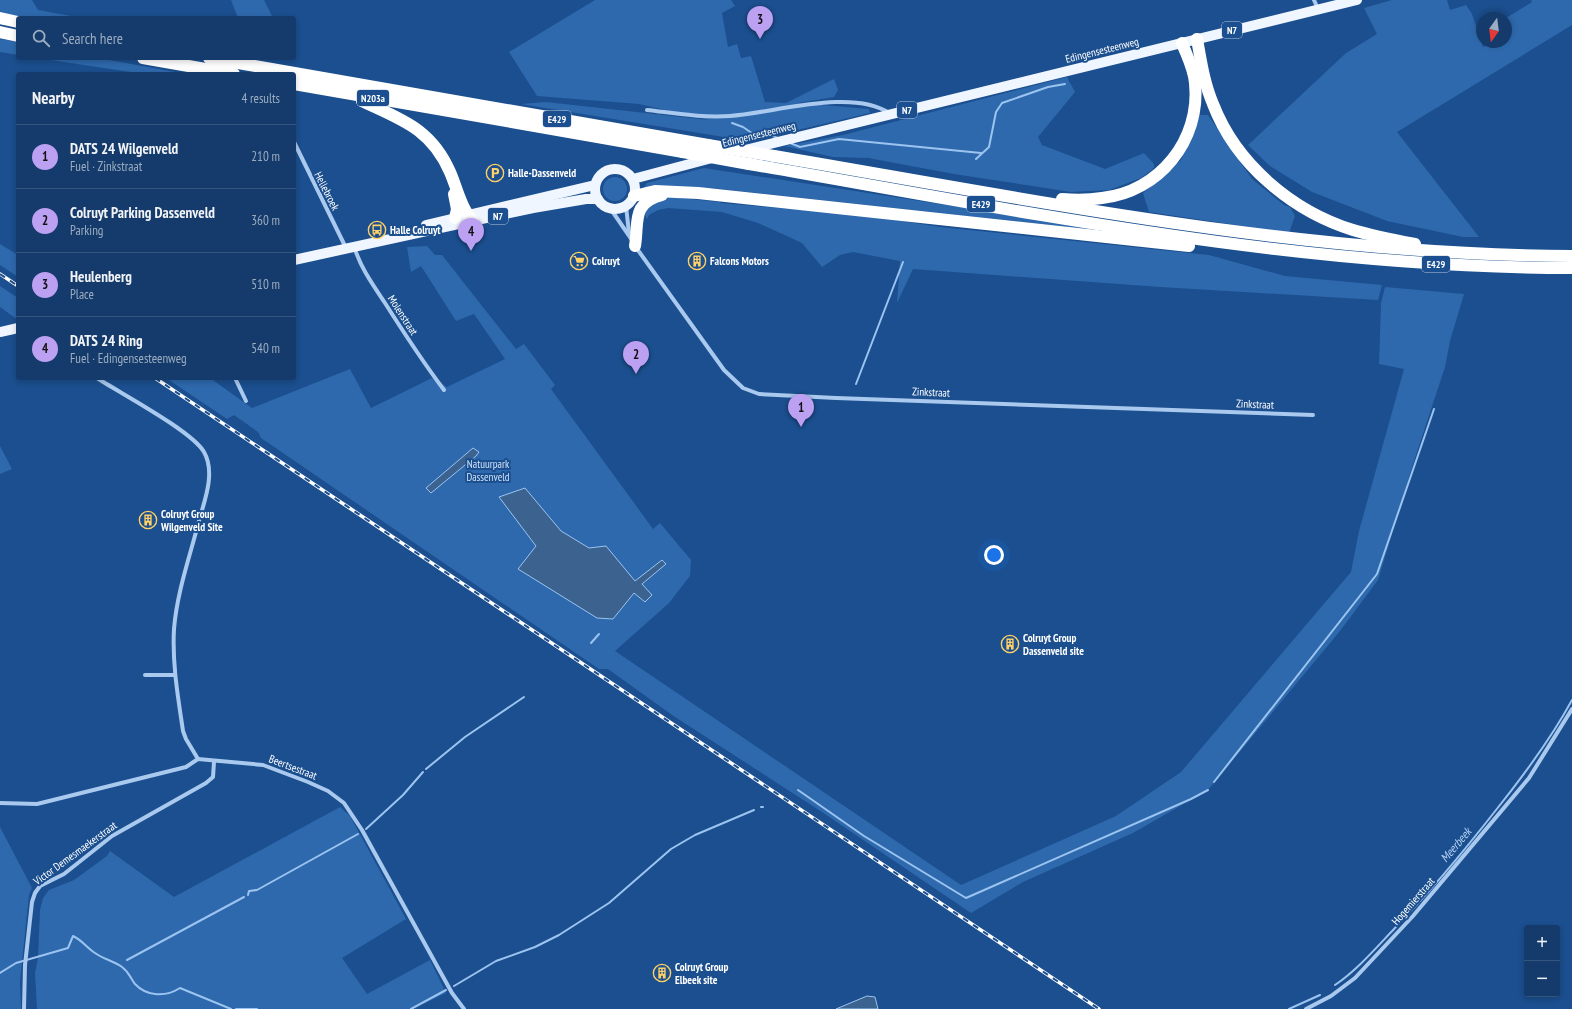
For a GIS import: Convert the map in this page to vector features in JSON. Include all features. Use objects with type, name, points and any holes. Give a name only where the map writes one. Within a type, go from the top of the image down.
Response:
[{"type":"highway","points":[[0,18],[16,22]]},
{"type":"highway","points":[[0,32],[16,36]]},
{"type":"highway","points":[[1197,39],[1205,81],[1213,105],[1225,128],[1242,153],[1268,181],[1290,198],[1327,220],[1352,230],[1415,244],[1440,252]]},
{"type":"highway","points":[[1034,201],[1103,198],[1127,192],[1146,183],[1163,171],[1185,143],[1195,114],[1195,82],[1182,43]]},
{"type":"highway","points":[[154,60],[223,72]]},
{"type":"highway","name":"N203a","points":[[219,60],[278,72]]},
{"type":"highway","name":"N203a","points":[[296,76],[405,98]]},
{"type":"highway","name":"N203a","points":[[296,84],[342,92],[405,98]]},
{"type":"highway","points":[[342,92],[400,117],[414,127],[439,152],[449,170],[457,209],[465,218]]},
{"type":"highway","name":"E429","points":[[405,98],[708,145],[1034,201],[1229,231],[1365,247],[1440,252],[1572,256]]},
{"type":"highway","name":"E429","points":[[405,98],[749,164],[1048,216],[1214,241],[1366,259],[1520,268],[1572,268]]},
{"type":"highway","points":[[630,201],[656,191],[706,194],[1197,247],[1214,241]]},
{"type":"highway","points":[[635,246],[636,219],[646,201],[654,197],[675,192]]},
{"type":"main road","name":"Edingensesteenweg","points":[[633,179],[1357,0]]},
{"type":"main road","points":[[612,169],[624,171],[633,179],[635,185],[630,201],[620,208],[610,208],[598,199],[595,185],[601,174],[612,169]]},
{"type":"main road","name":"N7","points":[[296,260],[595,185]]},
{"type":"main road","name":"N7","points":[[350,247],[366,240],[465,218],[586,199],[598,199]]},
{"type":"main road","points":[[0,332],[16,328]]},
{"type":"street","points":[[1314,0],[1318,10]]},
{"type":"street","name":"Edingensesteenweg","points":[[647,110],[712,116],[730,116],[829,102],[868,104],[891,114]]},
{"type":"street","name":"Hellebroek","points":[[296,146],[350,247]]},
{"type":"street","name":"Zinkstraat","points":[[629,234],[630,201]]},
{"type":"street","name":"Zinkstraat","points":[[610,208],[629,234],[635,246],[724,370],[744,388],[759,394],[1313,415]]},
{"type":"street","name":"Molenstraat","points":[[350,247],[414,350],[444,390]]},
{"type":"street","points":[[0,803],[37,804],[186,767],[198,759],[183,731],[175,675],[174,629],[178,603],[208,486],[207,461],[204,451],[185,432],[100,380]]},
{"type":"street","points":[[236,380],[246,401]]},
{"type":"street","points":[[145,675],[175,675]]},
{"type":"street","name":"Hogemierstraat","points":[[1306,1009],[1331,996],[1354,978],[1413,916],[1529,778],[1572,709]]},
{"type":"street","name":"Beertsestraat","points":[[198,759],[214,762],[244,762],[262,765],[308,782],[328,792],[344,804],[362,830],[452,993],[464,1009]]},
{"type":"street","name":"Victor Demesmaekerstraat","points":[[24,1009],[25,965],[32,902],[35,893],[40,886],[64,874],[125,828],[206,783],[213,777],[214,762]]},
{"type":"green space","points":[[0,0],[32,0],[38,10],[71,16],[16,16],[0,13]]},
{"type":"green space","points":[[231,0],[264,0],[272,16],[237,16]]},
{"type":"green space","points":[[595,0],[731,0],[735,6],[722,13],[728,47],[737,44],[741,58],[751,56],[765,102],[786,103],[834,79],[838,90],[834,97],[798,103],[869,109],[870,113],[754,140],[730,138],[521,104],[546,102],[709,120],[639,104],[537,96],[509,52]]},
{"type":"green space","points":[[1392,0],[1447,0],[1450,10],[1466,5],[1472,14],[1476,26],[1476,48],[1512,48],[1512,14],[1532,2],[1531,0],[1572,0],[1572,25],[1397,132],[1479,237],[1463,237],[1387,221],[1312,192],[1270,166],[1248,145],[1346,53],[1377,34],[1364,8]]},
{"type":"green space","points":[[0,39],[16,42],[16,55],[0,52]]},
{"type":"green space","points":[[50,60],[109,60],[175,72],[131,72]]},
{"type":"green space","points":[[1067,77],[1075,92],[1038,137],[1042,145],[1105,169],[1144,153],[1154,164],[1154,168],[1141,178],[1109,190],[1071,192],[954,174],[868,158],[833,157],[784,146],[843,135]]},
{"type":"green space","points":[[1200,115],[1208,115],[1252,179],[1284,205],[1290,207],[1295,216],[1289,233],[1149,212],[1143,193],[1181,160]]},
{"type":"green space","points":[[704,168],[1097,228],[1097,230],[711,188],[643,189],[647,183]]},
{"type":"green space","points":[[615,177],[624,180],[627,189],[624,198],[615,201],[606,198],[603,189],[606,180]]},
{"type":"green space","points":[[670,197],[721,203],[863,215],[940,227],[1209,255],[1285,276],[1382,285],[1378,300],[1160,287],[913,269],[897,303],[900,261],[853,252],[840,255],[822,267],[802,243],[758,223],[722,212],[668,208],[658,210],[649,215],[647,219],[644,212],[653,201]]},
{"type":"green space","points":[[0,244],[16,254],[16,276],[0,265]]},
{"type":"green space","name":"Natuurpark Dassenveld","points":[[427,246],[435,255],[442,255],[516,349],[524,344],[555,385],[551,389],[653,529],[660,523],[691,560],[690,576],[669,603],[615,651],[961,885],[1116,816],[1181,772],[1351,572],[1359,531],[1404,369],[1379,364],[1381,303],[1385,287],[1464,294],[1450,341],[1445,367],[1413,464],[1378,580],[1340,631],[1208,790],[1133,833],[1023,882],[971,913],[822,812],[672,715],[608,669],[599,669],[261,438],[258,432],[234,415],[227,419],[169,380],[213,380],[252,408],[350,369],[371,408],[432,378],[447,387],[505,359],[474,314],[456,321],[421,266],[411,272],[407,247]]},
{"type":"green space","points":[[0,286],[16,297],[16,318],[0,307]]},
{"type":"green space","points":[[0,446],[12,469],[0,474]]},
{"type":"green space","points":[[340,807],[350,816],[406,919],[342,958],[367,994],[430,960],[446,993],[413,1009],[37,1009],[35,973],[38,958],[40,910],[43,898],[49,890],[74,880],[107,856],[110,851],[174,897]]},
{"type":"green space","points":[[0,827],[32,888],[29,895],[20,981],[21,1009],[0,1009]]},
{"type":"shaded area","points":[[473,448],[479,452],[476,456],[431,493],[426,488]]},
{"type":"shaded area","points":[[525,488],[561,531],[589,548],[606,546],[635,581],[662,560],[666,564],[642,584],[652,595],[645,602],[634,593],[613,619],[597,618],[518,569],[536,546],[499,497]]},
{"type":"shaded area","points":[[867,996],[875,997],[878,1009],[836,1009]]},
{"type":"waterway","points":[[976,159],[989,147],[996,112],[1002,103],[1048,87],[1065,84]]},
{"type":"waterway","points":[[732,123],[743,127],[756,136],[767,134],[778,138]]},
{"type":"waterway","points":[[790,143],[800,147],[839,139],[981,153]]},
{"type":"waterway","points":[[856,384],[903,262]]},
{"type":"waterway","points":[[1214,782],[1377,574],[1434,409]]},
{"type":"waterway","points":[[591,643],[599,634]]},
{"type":"waterway","points":[[426,769],[465,737],[524,697]]},
{"type":"waterway","name":"Meerbeek","points":[[1335,985],[1351,973],[1373,952],[1421,901],[1459,856],[1527,770],[1546,743],[1572,700]]},
{"type":"waterway","points":[[366,829],[403,795],[423,772]]},
{"type":"waterway","points":[[798,790],[864,836],[966,898],[1191,799],[1208,790]]},
{"type":"waterway","points":[[454,986],[496,961],[535,947],[559,935],[609,903],[671,849],[695,835],[754,810]]},
{"type":"waterway","points":[[248,895],[249,891],[257,890],[358,834]]},
{"type":"waterway","points":[[127,960],[244,897]]},
{"type":"waterway","points":[[0,973],[16,963],[68,948],[73,936],[98,955],[125,969],[135,984],[145,991],[163,994],[180,988],[231,1009]]},
{"type":"waterway","points":[[411,1009],[446,990]]},
{"type":"waterway","name":"Meerbeek","points":[[1289,1009],[1320,995]]},
{"type":"waterway","points":[[236,1009],[257,1009]]},
{"type":"railway","points":[[0,274],[16,285]]},
{"type":"railway","points":[[158,380],[1099,1009]]},
{"type":"place","name":"Heulenberg","points":[[760,39]]},
{"type":"place","name":"Halle-Dassenveld","points":[[495,173]]},
{"type":"place","name":"Halle Colruyt","points":[[377,230]]},
{"type":"place","name":"DATS 24 Ring","points":[[471,251]]},
{"type":"place","name":"Colruyt","points":[[579,261]]},
{"type":"place","name":"Falcons Motors","points":[[697,261]]},
{"type":"place","name":"Colruyt Parking Dassenveld","points":[[636,374]]},
{"type":"place","name":"DATS 24 Wilgenveld","points":[[801,427]]},
{"type":"place","name":"Colruyt Group Wilgenveld Site","points":[[148,520]]},
{"type":"place","name":"Colruyt Group Dassenveld site","points":[[1010,644]]},
{"type":"place","name":"Colruyt Group Elbeek site","points":[[662,973]]}]
